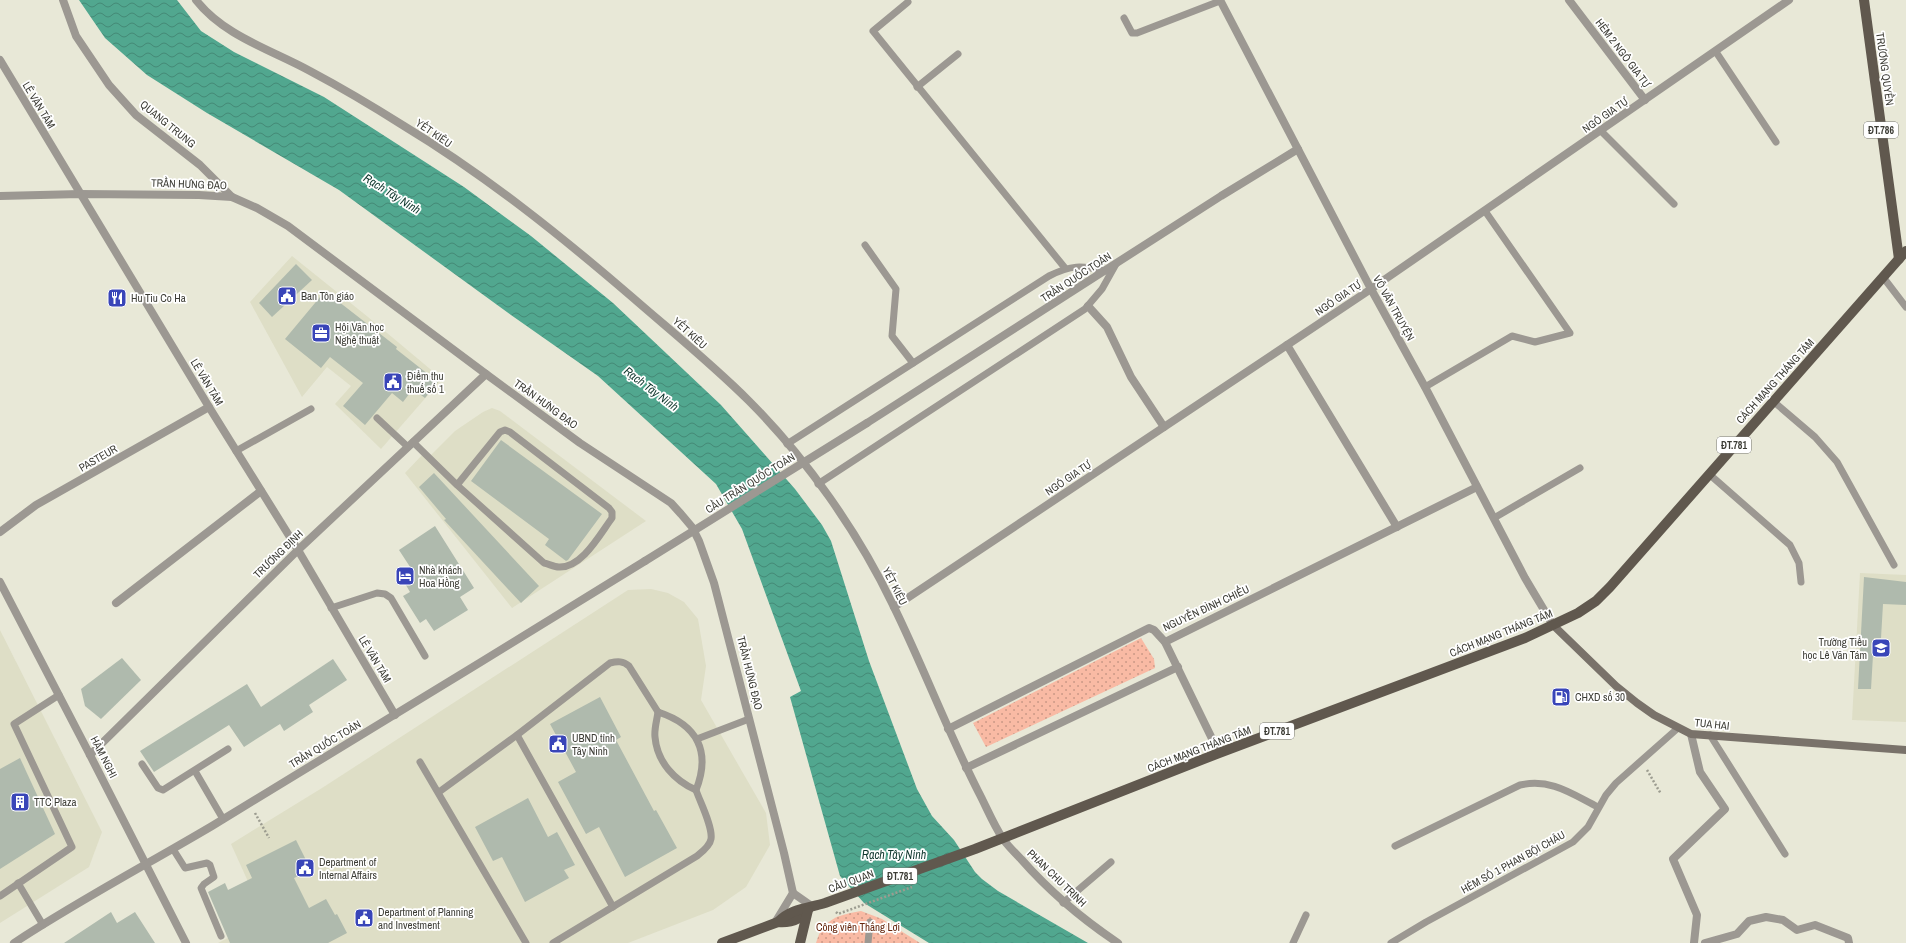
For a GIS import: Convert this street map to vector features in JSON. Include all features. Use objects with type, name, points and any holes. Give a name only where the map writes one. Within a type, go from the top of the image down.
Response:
[{"type":"main road","name":"TRƯƠNG QUYỀN","points":[[1864,0],[1898,259]]},
{"type":"main road","name":"CÁCH MẠNG THÁNG TÁM","points":[[975,849],[1219,753],[1526,638],[1578,613],[1596,601],[1610,587],[1906,251]]},
{"type":"main road","name":"TUA HAI","points":[[1553,625],[1616,686],[1654,715],[1691,734],[1906,750]]},
{"type":"main road","name":"CẦU QUAN","points":[[811,908],[975,849]]},
{"type":"main road","points":[[722,943],[776,923],[787,923],[804,916],[811,908]]},
{"type":"main road","points":[[800,943],[811,908]]},
{"type":"street","name":"QUANG TRUNG","points":[[63,0],[76,36],[109,85],[136,115],[200,165],[232,197]]},
{"type":"street","name":"YẾT KIÊU","points":[[196,0],[208,15],[233,32],[310,71],[406,127],[502,192],[575,248],[675,334],[749,401],[787,444],[839,512],[876,571],[894,607],[966,768],[1003,838]]},
{"type":"street","name":"HẺM 2 NGÔ GIA TỰ","points":[[1569,0],[1645,100]]},
{"type":"street","name":"NGÔ GIA TỰ","points":[[894,607],[1371,289],[1716,52],[1789,0]]},
{"type":"street","name":"VÕ VĂN TRUYỆN","points":[[1220,1],[1525,578],[1553,625]]},
{"type":"street","name":"LÊ VĂN TÁM","points":[[0,60],[236,452],[298,550],[395,714]]},
{"type":"street","name":"TRẦN QUỐC TOẢN","points":[[867,423],[1298,150]]},
{"type":"street","name":"TRẦN HƯNG ĐẠO","points":[[0,196],[80,194],[199,195],[232,197],[257,208],[288,226],[580,443],[671,503],[692,527],[714,582],[793,893]]},
{"type":"street","points":[[1088,306],[1107,327],[1131,377],[1164,427]]},
{"type":"street","points":[[1287,345],[1398,528]]},
{"type":"street","name":"TRƯƠNG ĐỊNH","points":[[90,755],[298,550],[486,374]]},
{"type":"street","name":"PASTEUR","points":[[0,532],[36,506],[209,407]]},
{"type":"street","name":"CẦU TRẦN QUỐC TOẢN","points":[[645,561],[867,423]]},
{"type":"street","name":"NGUYỄN ĐÌNH CHIỂU","points":[[948,729],[1146,628],[1154,630],[1166,642],[1477,488]]},
{"type":"street","points":[[116,603],[261,492]]},
{"type":"street","name":"TRẦN QUỐC TOẢN","points":[[14,943],[42,925],[146,866],[645,561]]},
{"type":"street","name":"HÀM NGHI","points":[[0,582],[186,943]]},
{"type":"street","points":[[1166,642],[1219,753]]},
{"type":"street","points":[[966,768],[1178,667]]},
{"type":"street","points":[[1691,734],[1700,772],[1725,809],[1673,860],[1697,915],[1694,943]]},
{"type":"street","name":"PHAN CHU TRINH","points":[[1003,838],[1029,868],[1064,903],[1118,943]]},
{"type":"street","points":[[776,923],[793,893],[811,908]]},
{"type":"street","points":[[1706,943],[1737,934],[1749,921],[1766,917],[1783,920],[1797,930],[1815,925],[1848,938],[1849,943]]},
{"type":"lane","points":[[1124,18],[1132,33],[1137,33],[1220,1]]},
{"type":"lane","points":[[908,2],[873,31],[1065,268]]},
{"type":"lane","points":[[1716,52],[1776,142]]},
{"type":"lane","points":[[917,87],[958,54]]},
{"type":"lane","points":[[1601,131],[1674,204]]},
{"type":"lane","points":[[1425,388],[1512,336],[1535,342],[1570,333],[1485,211]]},
{"type":"lane","points":[[866,245],[896,289],[892,336],[913,363]]},
{"type":"lane","points":[[818,484],[1088,306],[1102,289],[1116,264]]},
{"type":"lane","points":[[787,444],[1049,276],[1065,268],[1084,266],[1105,271]]},
{"type":"lane","points":[[1883,277],[1906,307]]},
{"type":"lane","points":[[1773,401],[1815,437],[1837,462],[1894,565]]},
{"type":"lane","points":[[236,452],[311,409]]},
{"type":"lane","points":[[377,418],[410,444],[544,563],[559,567],[573,565],[579,560],[612,518],[612,512],[609,508],[510,432],[505,430],[500,432],[457,485]]},
{"type":"lane","points":[[1494,518],[1580,468]]},
{"type":"lane","points":[[1709,474],[1790,545],[1799,563],[1801,582]]},
{"type":"lane","points":[[331,608],[377,593],[385,594],[391,598],[425,656]]},
{"type":"lane","points":[[439,792],[517,735],[610,663],[625,663],[630,666],[658,712],[686,727],[697,739],[703,763],[702,775],[696,790],[711,832],[711,840],[707,846],[697,856],[554,943]]},
{"type":"lane","points":[[0,896],[72,847],[14,724],[59,695]]},
{"type":"lane","points":[[658,712],[655,738],[660,753],[673,776],[683,785],[696,790]]},
{"type":"lane","points":[[697,739],[749,718]]},
{"type":"lane","name":"HẺM SỐ 1 PHAN BỘI CHÂU","points":[[1391,943],[1426,922],[1573,842],[1588,827],[1598,807],[1616,783],[1678,728]]},
{"type":"lane","points":[[517,735],[613,907]]},
{"type":"lane","points":[[1710,735],[1785,854]]},
{"type":"lane","points":[[142,764],[160,790],[163,790],[228,749]]},
{"type":"lane","points":[[420,762],[439,792],[526,943]]},
{"type":"lane","points":[[195,770],[223,819]]},
{"type":"lane","points":[[1395,846],[1520,785],[1530,782],[1550,783],[1598,807]]},
{"type":"lane","points":[[173,849],[186,868],[207,863],[210,865],[214,877],[201,888],[221,936]]},
{"type":"lane","points":[[1064,903],[1112,862]]},
{"type":"lane","points":[[18,883],[42,925]]},
{"type":"lane","points":[[1293,943],[1306,915]]},
{"type":"lane","points":[[868,943],[870,922]]},
{"type":"path","points":[[1641,761],[1661,794]]},
{"type":"path","points":[[249,803],[270,838]]},
{"type":"shaded area","points":[[292,256],[442,379],[381,449],[335,404],[351,386],[327,367],[302,397],[250,302]]},
{"type":"shaded area","points":[[492,408],[500,411],[646,521],[512,608],[405,473],[423,454],[429,457],[455,431],[483,412]]},
{"type":"shaded area","name":"Trường Tiểu học Lê Văn Tám","points":[[1860,573],[1906,575],[1906,722],[1852,720]]},
{"type":"shaded area","name":"UBND tỉnh Tây Ninh","points":[[651,589],[668,593],[684,602],[698,619],[706,666],[701,700],[766,813],[770,845],[746,887],[713,910],[628,943],[218,943],[265,919],[231,844],[322,788],[628,590]]},
{"type":"shaded area","name":"TTC Plaza","points":[[0,630],[102,832],[89,867],[0,923]]},
{"type":"green space","points":[[1141,638],[1154,659],[1155,668],[986,747],[973,723]]},
{"type":"green space","name":"Công viên Thắng Lợi","points":[[861,911],[882,919],[920,943],[816,943],[823,928],[833,919],[846,914]]},
{"type":"water","name":"Rạch Tây Ninh","points":[[79,0],[177,0],[201,31],[234,52],[324,97],[464,187],[531,236],[613,303],[721,405],[795,489],[822,525],[831,541],[869,661],[917,789],[932,816],[954,840],[975,872],[982,879],[998,891],[1088,943],[929,943],[864,903],[840,876],[790,697],[801,691],[742,529],[716,484],[598,376],[511,315],[339,190],[207,113],[147,75],[105,38]]},
{"type":"building","points":[[296,264],[312,280],[272,317],[259,303]]},
{"type":"building","name":"Điểm thu thuế số 1","points":[[325,291],[397,347],[396,349],[438,382],[425,398],[413,389],[403,402],[392,393],[365,425],[343,406],[363,383],[330,357],[321,368],[285,339]]},
{"type":"building","points":[[501,440],[602,514],[568,560],[566,561],[545,545],[549,539],[471,481]]},
{"type":"building","points":[[434,473],[539,586],[521,603],[444,520],[446,519],[419,487]]},
{"type":"building","points":[[435,526],[474,588],[460,597],[468,610],[434,631],[426,619],[420,623],[403,596],[410,592],[403,580],[414,573],[399,550]]},
{"type":"building","points":[[1864,577],[1906,582],[1906,605],[1883,604],[1881,638],[1874,638],[1871,689],[1858,689]]},
{"type":"building","points":[[122,658],[141,680],[101,719],[85,706],[81,689]]},
{"type":"building","points":[[333,659],[347,680],[309,705],[313,712],[284,731],[280,724],[244,747],[229,725],[154,772],[140,751],[247,684],[261,707]]},
{"type":"building","points":[[600,697],[621,737],[616,740],[654,811],[656,810],[677,848],[625,877],[599,827],[586,834],[558,782],[576,772],[550,724]]},
{"type":"building","name":"TTC Plaza","points":[[20,758],[55,834],[0,869],[0,769]]},
{"type":"building","points":[[528,798],[548,837],[557,832],[575,865],[564,870],[569,878],[525,902],[502,857],[493,861],[475,827]]},
{"type":"building","points":[[296,840],[311,870],[294,878],[309,908],[326,899],[335,915],[337,914],[347,933],[328,943],[230,943],[208,892],[225,883],[228,890],[252,878],[246,865]]},
{"type":"building","points":[[111,912],[117,923],[135,912],[155,943],[64,943]]},
{"type":"place","name":"Ban Tôn giáo","points":[[287,296]]},
{"type":"place","name":"Hu Tiu Co Ha","points":[[117,298]]},
{"type":"place","name":"Hội Văn học Nghệ thuật","points":[[321,333]]},
{"type":"place","name":"Điểm thu thuế số 1","points":[[393,382]]},
{"type":"place","name":"Nhà khách Hoa Hồng","points":[[405,576]]},
{"type":"place","name":"Trường Tiểu học Lê Văn Tám","points":[[1881,648]]},
{"type":"place","name":"CHXD số 30","points":[[1561,697]]},
{"type":"place","name":"UBND tỉnh Tây Ninh","points":[[558,744]]},
{"type":"place","name":"TTC Plaza","points":[[20,802]]},
{"type":"place","name":"Department of Internal Affairs","points":[[305,868]]},
{"type":"place","name":"Department of Planning and Investment","points":[[364,918]]}]
